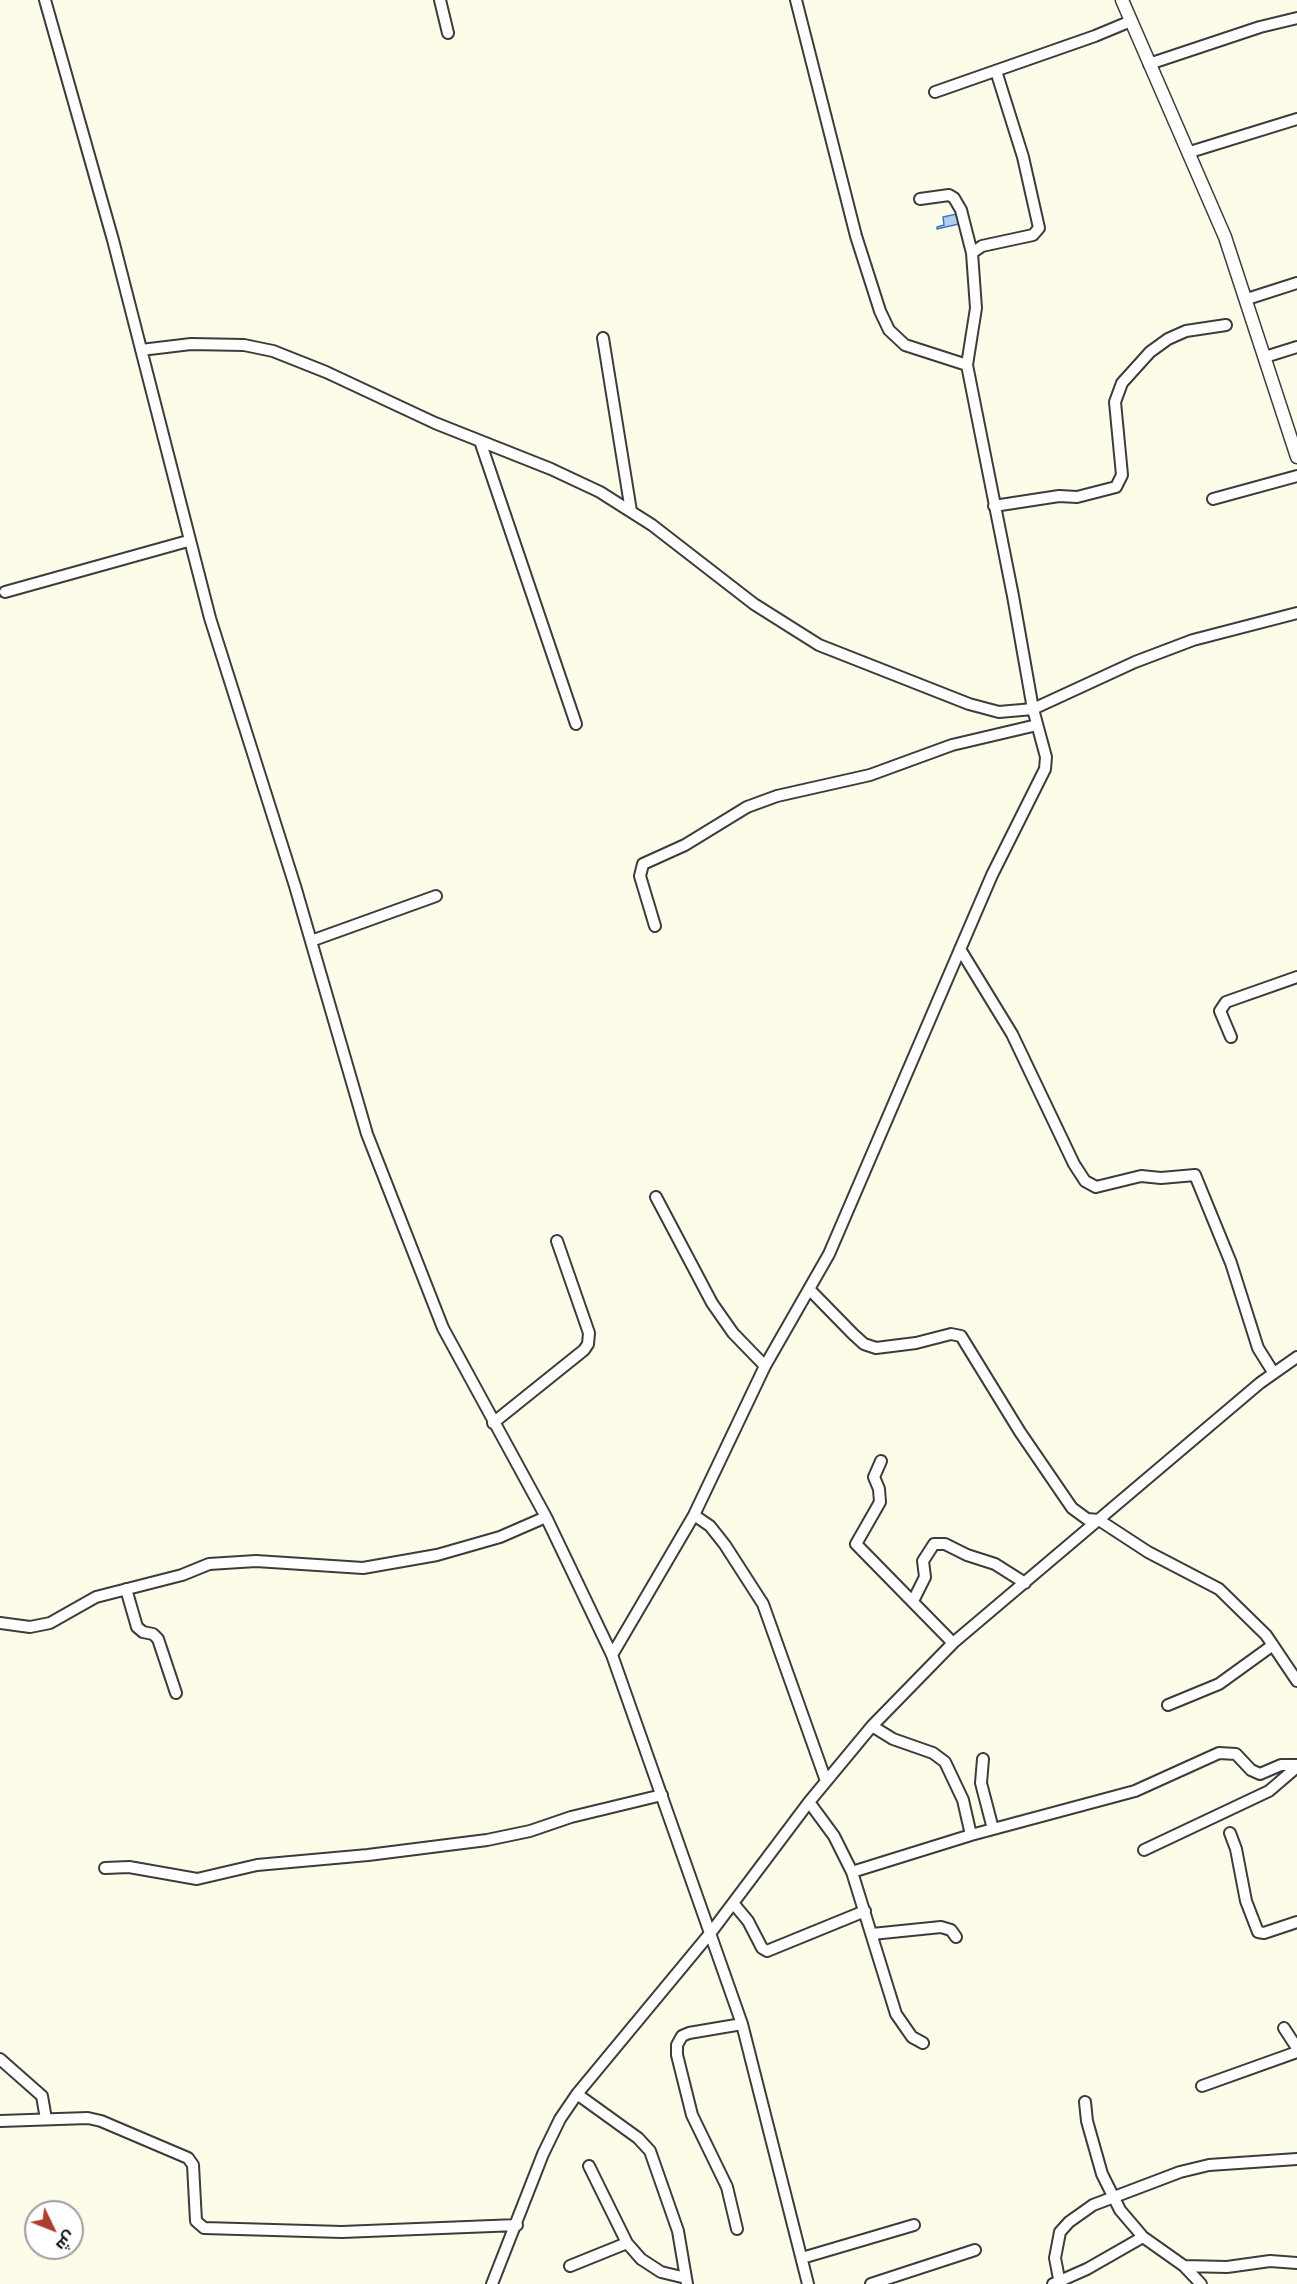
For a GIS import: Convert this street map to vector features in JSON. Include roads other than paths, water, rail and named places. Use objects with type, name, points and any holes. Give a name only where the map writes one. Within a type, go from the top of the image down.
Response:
[{"type":"street","points":[[45,0],[141,350],[188,541],[311,941],[367,1134],[443,1328],[546,1517],[612,1655],[712,1931],[742,2024],[808,2284]]},
{"type":"street","points":[[440,0],[448,33]]},
{"type":"street","points":[[796,0],[853,225],[880,311],[889,330],[905,345],[967,365]]},
{"type":"street","points":[[1122,0],[1225,237],[1293,434],[1297,457]]},
{"type":"street","points":[[1149,64],[1260,27],[1297,18]]},
{"type":"street","points":[[935,92],[1095,36],[1131,21]]},
{"type":"street","points":[[972,253],[982,246],[1033,235],[1039,228],[1023,157],[996,71]]},
{"type":"street","points":[[1190,152],[1297,118]]},
{"type":"street","points":[[612,1655],[694,1515],[765,1366],[834,1244],[1006,844],[1045,770],[1046,757],[1033,709],[967,365],[976,308],[972,253],[961,210],[954,198],[949,195],[920,200]]},
{"type":"street","points":[[1247,299],[1297,283]]},
{"type":"street","points":[[994,506],[1059,496],[1077,497],[1116,487],[1122,475],[1115,402],[1122,383],[1150,352],[1168,339],[1186,331],[1227,325]]},
{"type":"street","points":[[603,338],[631,511]]},
{"type":"street","points":[[141,350],[227,344],[273,351],[480,441],[577,480],[631,511],[754,604],[819,645],[969,704],[999,712],[1033,709],[1136,662],[1193,640],[1297,613]]},
{"type":"street","points":[[1265,357],[1297,347]]},
{"type":"street","points":[[480,441],[576,723]]},
{"type":"street","points":[[1213,500],[1297,476]]},
{"type":"street","points":[[5,592],[188,541]]},
{"type":"street","points":[[655,926],[640,876],[643,864],[685,845],[747,807],[787,794],[870,775],[951,745],[1037,725]]},
{"type":"street","points":[[311,941],[436,896]]},
{"type":"street","points":[[960,949],[1012,1034],[1074,1164],[1085,1181],[1096,1187],[1141,1176],[1161,1178],[1195,1175],[1231,1263],[1258,1348],[1274,1372]]},
{"type":"street","points":[[1231,1037],[1220,1011],[1226,1002],[1297,977]]},
{"type":"street","points":[[656,1197],[718,1312],[733,1333],[765,1366]]},
{"type":"street","points":[[493,1423],[584,1350],[588,1344],[589,1333],[557,1241]]},
{"type":"street","points":[[810,1290],[858,1339],[876,1348],[905,1346],[951,1334],[961,1336],[1020,1432],[1072,1508],[1087,1519],[1099,1520],[1148,1552],[1219,1589],[1256,1623],[1297,1682]]},
{"type":"street","points":[[492,2284],[543,2154],[560,2119],[577,2094],[712,1931],[809,1802],[872,1726],[953,1643],[1274,1372],[1297,1357]]},
{"type":"street","points":[[882,1461],[874,1477],[879,1489],[880,1502],[856,1544],[953,1643]]},
{"type":"street","points":[[694,1515],[710,1526],[726,1545],[763,1604],[826,1781]]},
{"type":"street","points":[[0,1623],[30,1627],[50,1623],[96,1597],[182,1575],[209,1564],[256,1561],[363,1568],[437,1555],[500,1537],[546,1517]]},
{"type":"street","points":[[913,1601],[925,1577],[923,1561],[927,1551],[934,1544],[945,1544],[967,1556],[995,1564],[1025,1582]]},
{"type":"street","points":[[126,1589],[137,1627],[142,1632],[153,1634],[158,1639],[176,1693]]},
{"type":"street","points":[[1168,1705],[1219,1684],[1273,1645]]},
{"type":"street","points":[[872,1726],[893,1739],[933,1753],[945,1762],[963,1800],[970,1835]]},
{"type":"street","points":[[852,1872],[993,1828],[1134,1791],[1219,1753],[1236,1754],[1255,1773],[1260,1774],[1281,1765],[1297,1766]]},
{"type":"street","points":[[983,1759],[981,1783],[993,1828]]},
{"type":"street","points":[[1144,1850],[1269,1791],[1297,1766]]},
{"type":"street","points":[[105,1868],[129,1868],[198,1880],[257,1865],[368,1856],[487,1840],[530,1831],[571,1817],[662,1795]]},
{"type":"street","points":[[809,1802],[834,1836],[852,1872],[896,2014],[912,2037],[923,2043]]},
{"type":"street","points":[[1230,1833],[1236,1849],[1248,1908],[1258,1932],[1264,1934],[1297,1922]]},
{"type":"street","points":[[732,1903],[748,1921],[762,1948],[767,1951],[865,1911]]},
{"type":"street","points":[[872,1934],[941,1927],[951,1930],[956,1937]]},
{"type":"street","points":[[737,2229],[727,2187],[692,2115],[677,2055],[677,2045],[682,2036],[689,2033],[742,2024]]},
{"type":"street","points":[[1202,2086],[1297,2050],[1284,2028]]},
{"type":"street","points":[[0,2059],[42,2096],[46,2119]]},
{"type":"street","points":[[577,2094],[638,2138],[650,2151],[678,2231],[686,2281],[661,2272],[641,2259],[627,2243],[589,2166]]},
{"type":"street","points":[[1084,2102],[1087,2121],[1112,2196],[1143,2237],[1184,2266],[1201,2284]]},
{"type":"street","points":[[0,2121],[88,2118],[188,2158],[193,2165],[196,2221],[204,2228],[342,2232],[517,2225]]},
{"type":"street","points":[[1143,2237],[1105,2260],[1057,2283],[1055,2258],[1060,2232],[1079,2214],[1112,2196],[1209,2165],[1297,2159]]},
{"type":"street","points":[[802,2258],[915,2225]]},
{"type":"street","points":[[570,2266],[627,2243]]},
{"type":"street","points":[[871,2284],[975,2250]]},
{"type":"street","points":[[1184,2266],[1227,2267],[1289,2260],[1297,2263]]},
{"type":"water","points":[[961,213],[963,223],[937,229],[944,225],[943,217]]}]
